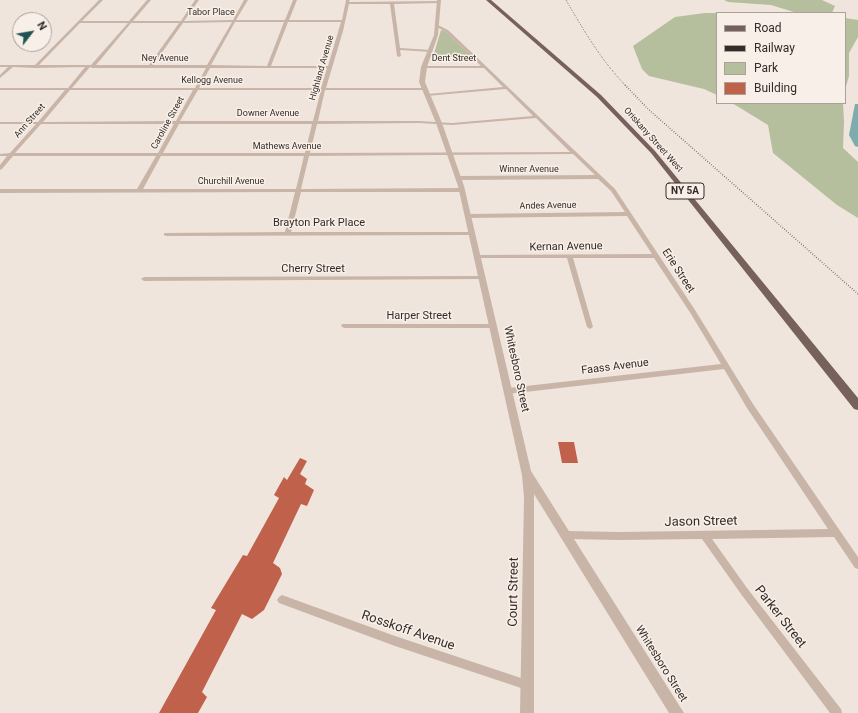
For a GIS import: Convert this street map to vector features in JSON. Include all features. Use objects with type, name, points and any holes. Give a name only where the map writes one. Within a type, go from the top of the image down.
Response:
[{"type":"main road","name":"Oriskany Street West","points":[[488,0],[599,96],[653,152],[858,406]]},
{"type":"street","points":[[35,67],[101,0]]},
{"type":"street","name":"Ann Street","points":[[0,168],[72,84],[90,67],[149,0]]},
{"type":"street","points":[[150,67],[197,0]]},
{"type":"street","name":"Caroline Street","points":[[139,192],[195,89],[209,67],[246,0]]},
{"type":"street","points":[[268,66],[295,0]]},
{"type":"street","points":[[347,1],[392,3],[439,1]]},
{"type":"street","name":"Highland Avenue","points":[[288,233],[323,89],[329,66],[333,60],[347,1]]},
{"type":"street","name":"Whitesboro Street","points":[[439,1],[438,26],[431,51],[424,67],[422,79],[439,122],[462,190],[526,472],[567,535],[677,713]]},
{"type":"street","points":[[392,3],[399,56]]},
{"type":"street","name":"Tabor Place","points":[[80,22],[342,21]]},
{"type":"street","name":"Erie Street","points":[[438,26],[447,31],[613,190],[693,312],[725,366],[856,560]]},
{"type":"street","points":[[398,49],[431,51]]},
{"type":"street","name":"Ney Avenue","points":[[0,66],[329,66]]},
{"type":"street","points":[[0,77],[12,66]]},
{"type":"street","name":"Dent Street","points":[[424,67],[484,67]]},
{"type":"street","points":[[428,95],[507,88]]},
{"type":"street","name":"Kellogg Avenue","points":[[0,89],[425,89]]},
{"type":"street","name":"Downer Avenue","points":[[0,123],[439,122],[452,124],[536,117]]},
{"type":"street","name":"Mathews Avenue","points":[[0,155],[307,155],[574,152]]},
{"type":"street","name":"Winner Avenue","points":[[458,178],[600,177]]},
{"type":"street","name":"Churchill Avenue","points":[[0,191],[139,192],[462,190]]},
{"type":"street","name":"Andes Avenue","points":[[468,216],[629,214]]},
{"type":"street","name":"Brayton Park Place","points":[[166,234],[472,232]]},
{"type":"street","points":[[569,256],[590,327]]},
{"type":"street","name":"Kernan Avenue","points":[[477,257],[656,256]]},
{"type":"street","name":"Cherry Street","points":[[144,279],[482,278]]},
{"type":"street","name":"Harper Street","points":[[344,326],[494,326]]},
{"type":"street","name":"Faass Avenue","points":[[508,391],[725,366]]},
{"type":"street","name":"Court Street","points":[[526,472],[529,497],[527,713]]},
{"type":"street","name":"Jason Street","points":[[567,535],[704,535],[836,532]]},
{"type":"street","name":"Parker Street","points":[[704,535],[744,591],[837,713]]},
{"type":"street","name":"Rosskoff Avenue","points":[[282,600],[395,641],[527,685]]},
{"type":"green space","points":[[724,0],[822,0],[835,6],[832,12],[794,12],[771,5],[728,2]]},
{"type":"green space","points":[[716,13],[716,95],[704,89],[649,76],[642,69],[633,46],[675,17]]},
{"type":"green space","points":[[846,18],[858,20],[858,37],[849,53],[849,76],[846,86]]},
{"type":"green space","points":[[441,30],[445,31],[472,57],[433,57]]},
{"type":"green space","points":[[734,104],[843,104],[843,148],[858,162],[858,218],[837,205],[773,153],[768,125]]},
{"type":"building","points":[[558,442],[574,442],[578,463],[562,463]]},
{"type":"building","points":[[300,458],[307,461],[300,474],[307,479],[305,484],[314,490],[307,506],[301,504],[273,563],[280,568],[282,574],[264,610],[252,619],[242,614],[202,692],[207,697],[198,713],[159,713],[216,610],[211,608],[243,555],[247,556],[279,498],[274,495],[284,477],[287,480]]},
{"type":"waterway","points":[[858,106],[853,135],[858,144]]},
{"type":"railway","points":[[566,0],[601,56],[626,86]]},
{"type":"railway","points":[[625,85],[648,109],[858,294]]}]
